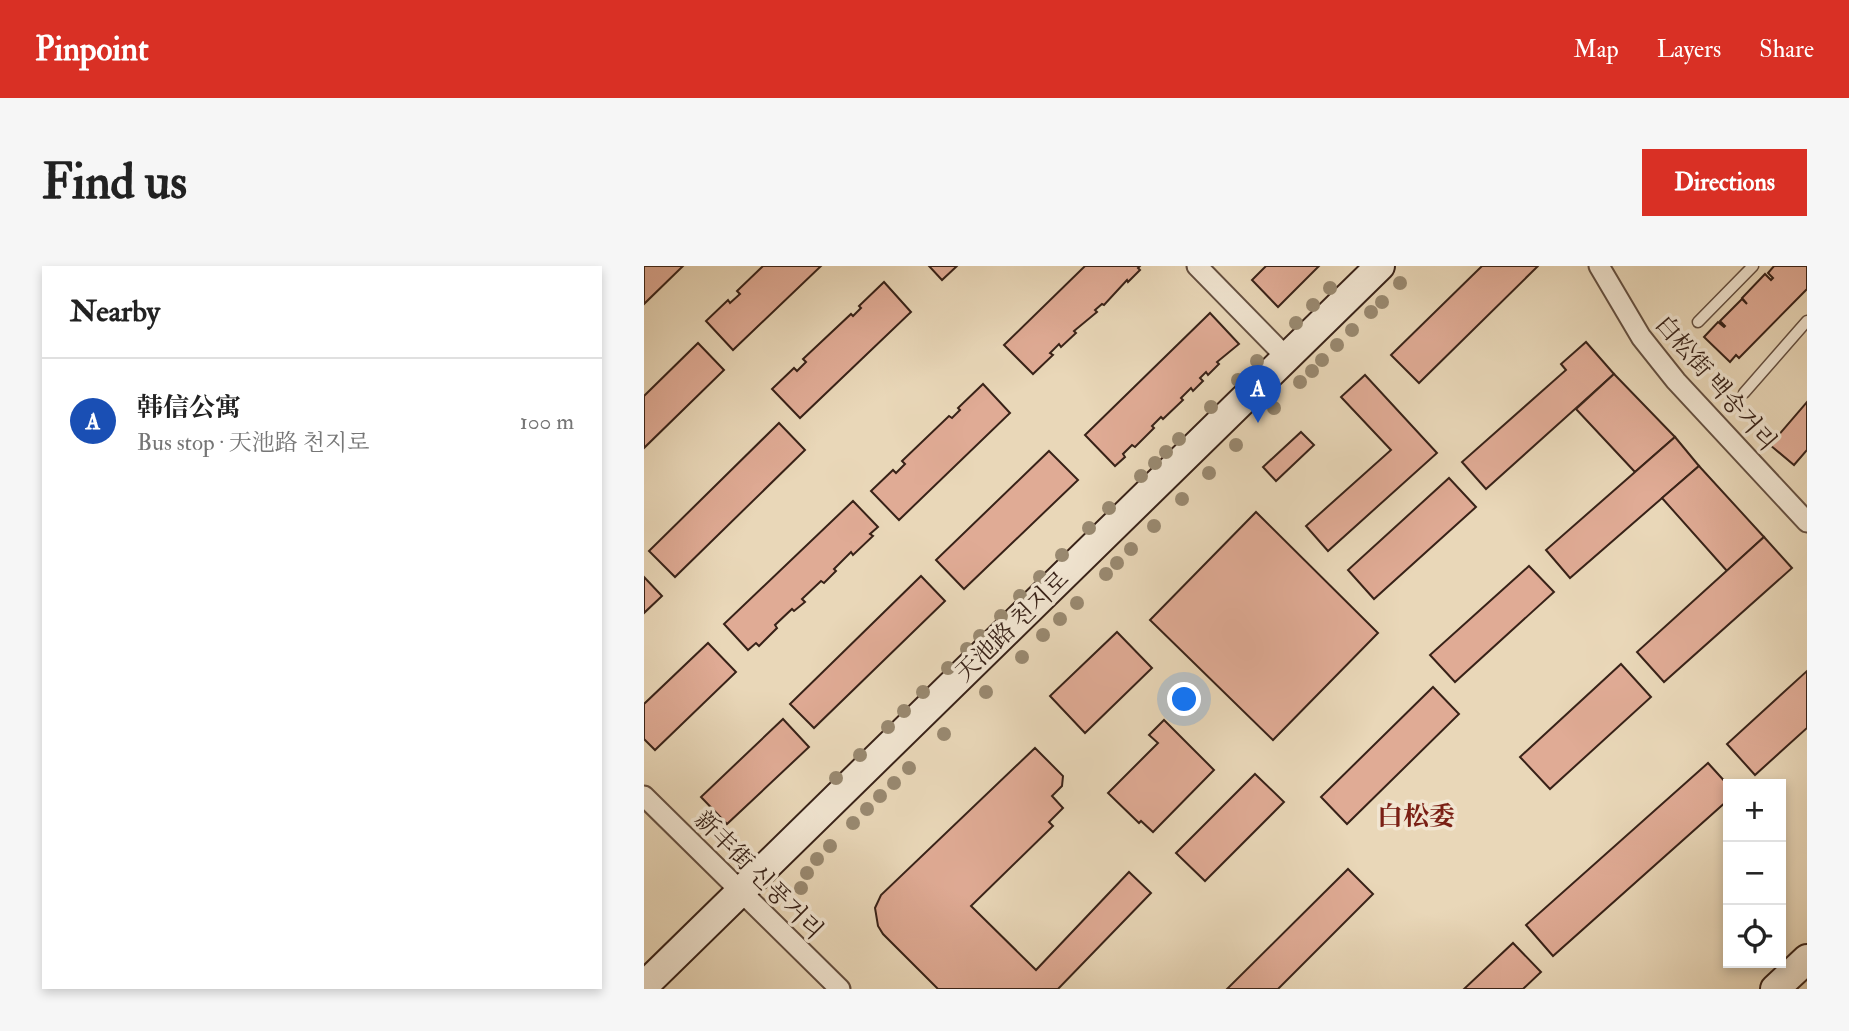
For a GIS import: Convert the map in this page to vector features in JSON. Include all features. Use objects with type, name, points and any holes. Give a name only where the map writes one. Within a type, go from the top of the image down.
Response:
[{"type":"street","points":[[1197,266],[1287,358]]},
{"type":"street","name":"天池路 천지로","points":[[644,986],[1380,266]]},
{"type":"street","name":"白松街 백송거리","points":[[1599,266],[1641,337],[1676,382],[1807,522]]},
{"type":"street","name":"新丰街 신풍거리","points":[[644,796],[840,989]]},
{"type":"street","points":[[1775,989],[1807,959]]},
{"type":"lane","points":[[1698,322],[1753,266]]},
{"type":"lane","points":[[1744,393],[1807,321]]},
{"type":"building","points":[[644,266],[683,266],[644,304]]},
{"type":"building","points":[[763,266],[821,266],[733,350],[706,321],[728,300],[730,303],[740,294],[737,291]]},
{"type":"building","points":[[929,266],[957,266],[942,280]]},
{"type":"building","points":[[1085,266],[1140,266],[1140,270],[1104,305],[1095,310],[1097,312],[1074,331],[1076,333],[1061,347],[1059,344],[1050,353],[1053,355],[1033,374],[1004,345]]},
{"type":"building","points":[[1266,266],[1319,266],[1278,307],[1252,280]]},
{"type":"building","points":[[1482,266],[1538,266],[1419,383],[1391,355]]},
{"type":"building","points":[[1774,266],[1807,266],[1807,289],[1739,358],[1736,355],[1730,362],[1704,337],[1718,322],[1725,326],[1720,321],[1742,299],[1747,304],[1742,298],[1765,274],[1771,280],[1773,278],[1768,273]]},
{"type":"building","points":[[884,282],[911,312],[800,418],[772,389],[794,368],[797,371],[806,362],[803,359],[851,314],[853,316],[861,308],[859,306]]},
{"type":"building","points":[[1210,313],[1239,344],[1217,362],[1219,364],[1208,375],[1206,372],[1200,378],[1203,381],[1193,391],[1191,388],[1181,398],[1183,400],[1163,419],[1161,417],[1135,447],[1132,445],[1123,454],[1125,457],[1115,466],[1085,435]]},
{"type":"building","points":[[1586,342],[1614,374],[1486,489],[1462,462],[1566,370],[1561,364]]},
{"type":"building","points":[[698,343],[724,370],[644,448],[644,396]]},
{"type":"building","points":[[1614,374],[1675,437],[1635,472],[1576,409]]},
{"type":"building","points":[[1365,375],[1437,453],[1328,551],[1306,526],[1391,450],[1341,397]]},
{"type":"building","points":[[983,384],[1010,413],[899,520],[871,491],[893,470],[896,473],[905,464],[902,461],[949,416],[952,418],[960,410],[958,408]]},
{"type":"building","points":[[1807,402],[1807,450],[1794,465],[1770,445]]},
{"type":"building","points":[[779,423],[805,450],[675,577],[649,551]]},
{"type":"building","points":[[1301,432],[1314,445],[1276,481],[1263,467]]},
{"type":"building","points":[[1675,437],[1699,466],[1570,578],[1546,550]]},
{"type":"building","points":[[1049,451],[1078,480],[964,589],[936,560]]},
{"type":"building","points":[[1699,466],[1764,537],[1727,571],[1662,498]]},
{"type":"building","points":[[1449,478],[1476,507],[1374,599],[1348,570]]},
{"type":"building","points":[[853,501],[878,527],[870,534],[873,536],[853,555],[851,552],[824,583],[821,581],[802,599],[805,602],[794,611],[792,609],[775,625],[777,628],[759,646],[756,643],[748,650],[724,624]]},
{"type":"building","points":[[1256,512],[1378,633],[1273,740],[1150,620]]},
{"type":"building","points":[[1764,537],[1792,568],[1664,682],[1637,652]]},
{"type":"building","points":[[1529,566],[1554,592],[1455,682],[1430,655]]},
{"type":"building","points":[[921,576],[945,601],[814,728],[790,704]]},
{"type":"building","points":[[644,577],[662,596],[644,613]]},
{"type":"building","points":[[1117,632],[1152,668],[1085,733],[1050,696]]},
{"type":"building","points":[[708,643],[736,672],[655,750],[644,739],[644,704]]},
{"type":"building","points":[[1621,664],[1651,697],[1550,789],[1520,757]]},
{"type":"building","points":[[1807,671],[1807,728],[1755,775],[1727,744]]},
{"type":"building","points":[[1433,687],[1459,714],[1347,824],[1321,797]]},
{"type":"building","points":[[783,719],[809,747],[727,824],[701,797]]},
{"type":"building","points":[[1164,720],[1214,770],[1153,832],[1141,821],[1139,823],[1108,793],[1158,743],[1149,735]]},
{"type":"building","points":[[1035,748],[1063,776],[1062,786],[1052,796],[1063,808],[1049,822],[1053,826],[971,906],[1036,970],[1129,872],[1151,893],[1058,989],[938,989],[883,934],[878,926],[875,908],[881,895]]},
{"type":"building","points":[[1708,763],[1723,780],[1723,804],[1553,956],[1526,925]]},
{"type":"building","points":[[1255,774],[1284,802],[1205,881],[1176,853]]},
{"type":"building","points":[[1348,869],[1373,894],[1278,989],[1227,989]]},
{"type":"building","points":[[1513,943],[1541,972],[1523,989],[1464,989]]},
{"type":"place","name":"韩信公寓","points":[[1258,423]]},
{"type":"district","name":"白松委","points":[[1416,816]]}]
